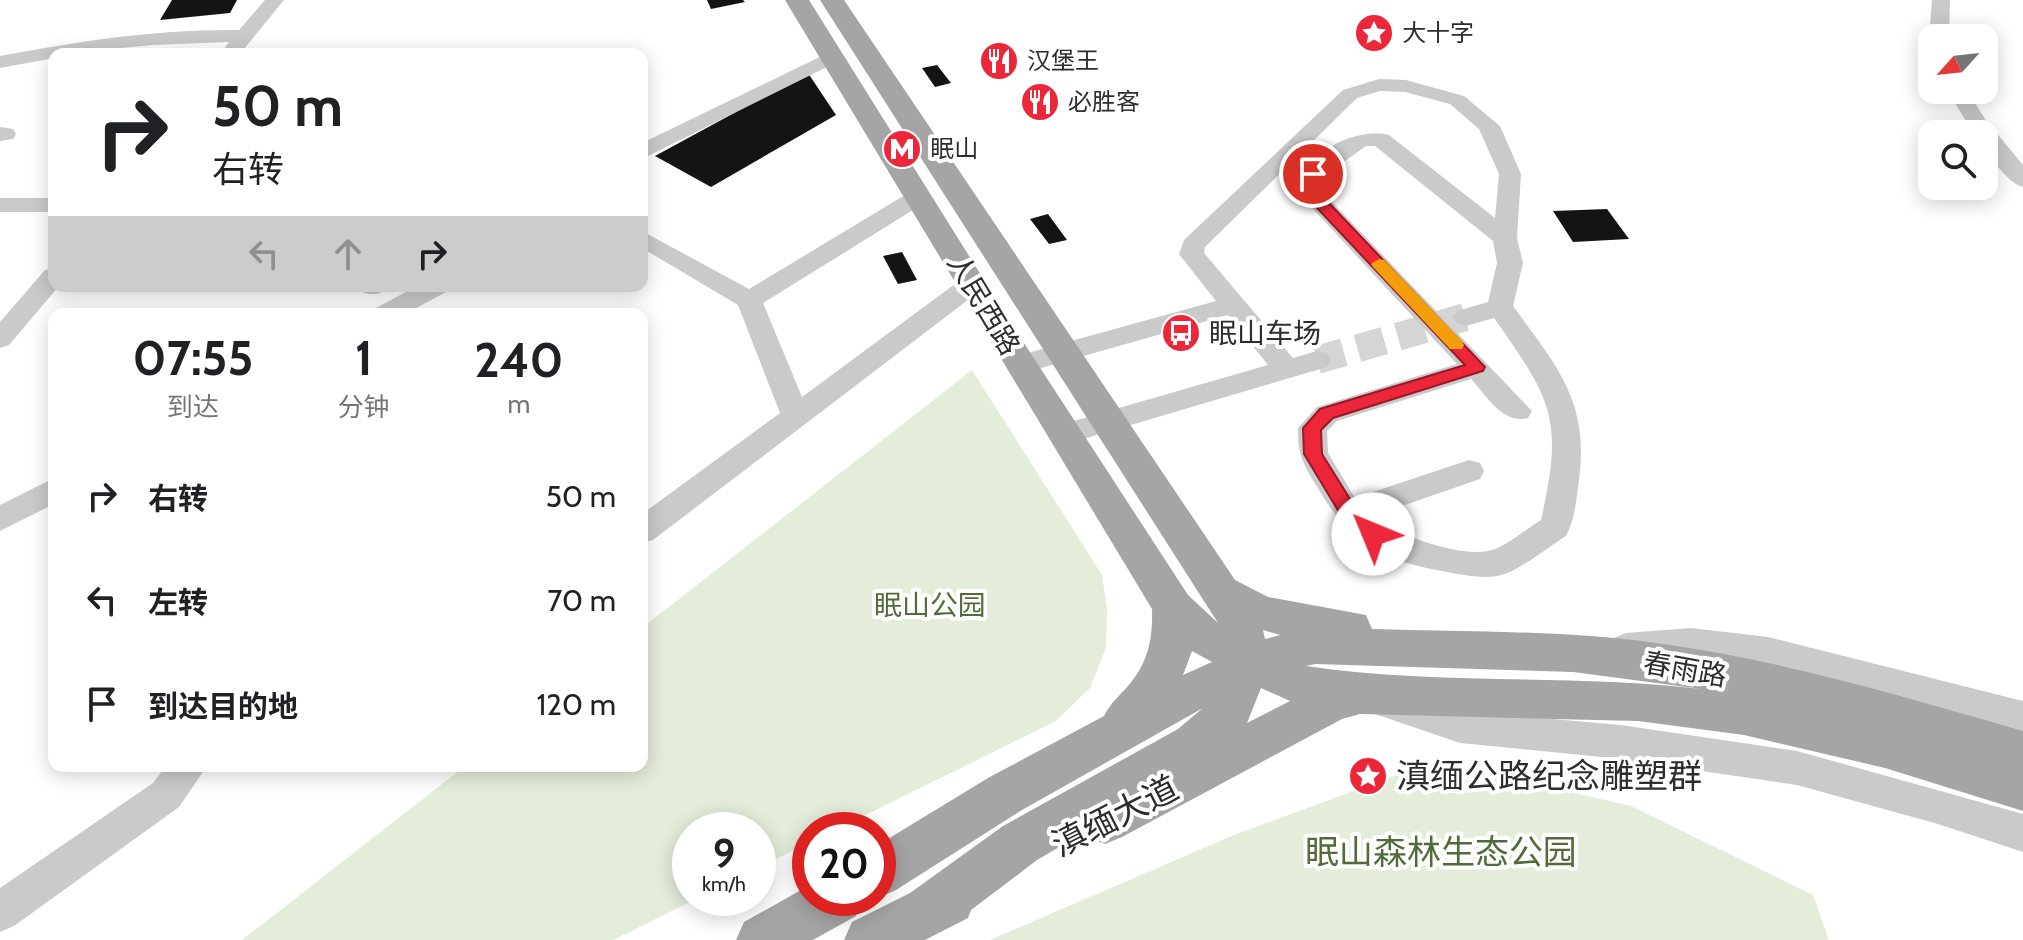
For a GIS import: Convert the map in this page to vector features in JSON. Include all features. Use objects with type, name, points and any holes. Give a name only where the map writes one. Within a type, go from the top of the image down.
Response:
[{"type":"main road","name":"人民西路","points":[[797,0],[1020,365],[1173,607],[1204,637],[1245,663],[1295,684],[1360,694]]},
{"type":"main road","name":"人民西路","points":[[832,0],[1240,624],[1245,663],[1238,702],[1220,724],[1194,744],[1020,843]]},
{"type":"main road","points":[[1220,592],[1252,610],[1278,619],[1466,638],[1573,653]]},
{"type":"main road","points":[[1106,740],[1157,684],[1171,655],[1176,631],[1173,607]]},
{"type":"main road","name":"春雨路","points":[[1245,663],[1306,647],[1339,645],[1573,653],[1664,663],[1771,684],[1892,714],[2023,752]]},
{"type":"main road","points":[[896,862],[1005,794],[1245,663]]},
{"type":"main road","name":"春雨路","points":[[1360,694],[1638,701],[1744,715],[1885,747],[2023,789]]},
{"type":"main road","name":"滇缅大道","points":[[870,940],[932,926],[1330,703],[1360,694]]},
{"type":"main road","points":[[932,926],[1082,786],[1147,746],[1149,737],[1143,729],[1106,740]]},
{"type":"main road","points":[[762,940],[805,916]]},
{"type":"street","points":[[234,48],[275,0]]},
{"type":"street","points":[[1940,24],[1941,0]]},
{"type":"street","points":[[88,48],[220,35],[245,36]]},
{"type":"street","points":[[0,62],[48,54]]},
{"type":"street","points":[[648,149],[830,58]]},
{"type":"street","points":[[1286,368],[1191,254],[1193,245],[1350,94],[1379,85],[1406,86],[1457,100],[1489,126],[1510,174],[1505,238],[1510,263],[1500,307],[1531,349],[1564,410],[1567,471],[1555,527],[1496,564],[1461,562],[1412,553],[1373,534],[1348,512],[1313,454],[1312,428],[1327,414],[1477,367]]},
{"type":"street","points":[[1965,104],[2023,180]]},
{"type":"street","points":[[1505,238],[1381,140],[1371,137],[1358,140],[1313,174],[1311,187],[1322,205],[1518,411]]},
{"type":"street","points":[[749,300],[918,197]]},
{"type":"street","points":[[0,205],[48,205]]},
{"type":"street","points":[[648,241],[749,300],[795,414]]},
{"type":"street","points":[[0,339],[48,283]]},
{"type":"street","points":[[648,526],[972,284]]},
{"type":"street","points":[[396,308],[426,292]]},
{"type":"street","points":[[1020,365],[1233,305]]},
{"type":"street","points":[[1466,317],[1500,307]]},
{"type":"street","points":[[1063,434],[1317,360]]},
{"type":"street","points":[[1348,512],[1469,471]]},
{"type":"street","points":[[0,519],[48,493]]},
{"type":"street","points":[[1573,653],[1691,642],[1768,652],[2023,717]]},
{"type":"street","points":[[1360,694],[1460,727],[1621,742],[1797,768],[1938,806],[2023,833]]},
{"type":"street","points":[[0,912],[166,795],[183,772]]},
{"type":"green space","name":"眠山公园","points":[[972,370],[1102,575],[1107,609],[1106,648],[1090,688],[1056,721],[871,812],[792,812],[792,851],[776,859],[776,812],[672,812],[672,911],[613,940],[242,940],[457,772],[648,772],[648,623]]},
{"type":"green space","name":"眠山森林生态公园","points":[[1435,761],[1631,806],[1813,895],[1829,940],[990,940],[1234,835]]},
{"type":"building","points":[[172,0],[237,0],[230,13],[160,20]]},
{"type":"building","points":[[707,0],[743,0],[745,2],[711,9]]},
{"type":"building","points":[[937,65],[951,83],[935,87],[922,68]]},
{"type":"building","points":[[808,73],[836,115],[711,187],[655,156]]},
{"type":"building","points":[[1607,209],[1629,239],[1573,242],[1553,211]]},
{"type":"building","points":[[1048,214],[1067,240],[1049,244],[1030,219]]},
{"type":"building","points":[[902,252],[917,280],[898,284],[883,256]]},
{"type":"tunnel","points":[[1317,360],[1466,317]]},
{"type":"slow traffic","points":[[1379,264],[1456,345]]},
{"type":"place","name":"大十字","points":[[1374,33]]},
{"type":"place","name":"汉堡王","points":[[999,61]]},
{"type":"place","name":"必胜客","points":[[1040,102]]},
{"type":"place","name":"眠山","points":[[902,149]]},
{"type":"place","name":"眠山车场","points":[[1181,333]]},
{"type":"place","name":"滇缅公路纪念雕塑群","points":[[1368,776]]},
{"type":"route","points":[[1313,174],[1311,187],[1322,205],[1477,367],[1327,414],[1312,428],[1313,454],[1348,512],[1373,534]]}]
